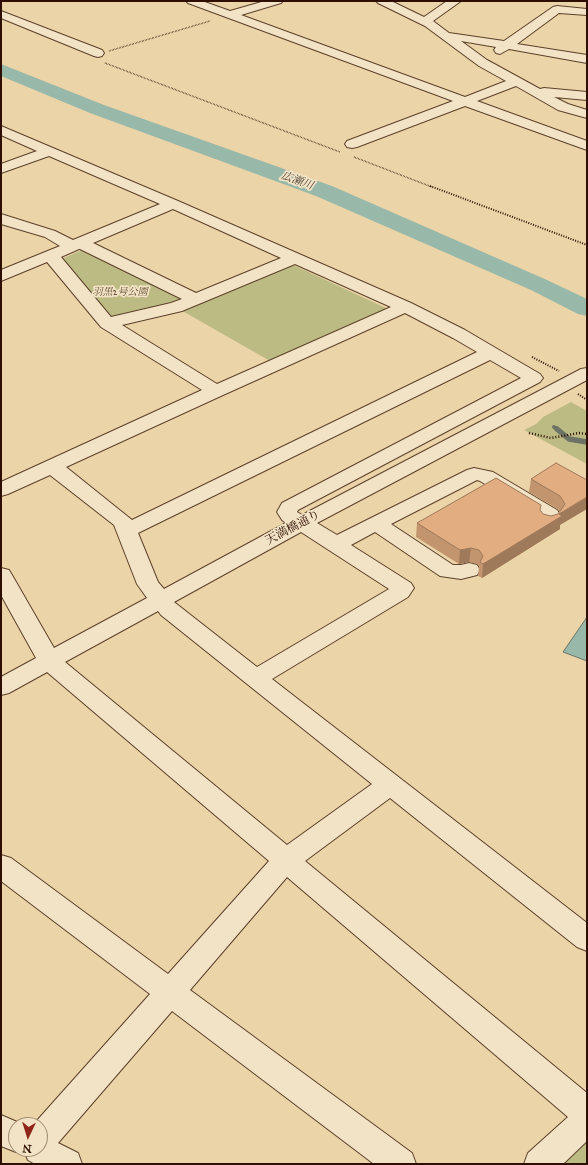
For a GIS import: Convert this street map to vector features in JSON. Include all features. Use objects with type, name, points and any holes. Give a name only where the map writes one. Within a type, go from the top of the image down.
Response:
[{"type":"street","points":[[192,1],[587,146]]},
{"type":"street","points":[[230,15],[277,1]]},
{"type":"street","points":[[382,1],[424,22],[445,35],[483,63],[563,107],[587,114]]},
{"type":"street","points":[[424,22],[455,1]]},
{"type":"street","points":[[544,4],[557,9],[587,16]]},
{"type":"street","points":[[483,63],[557,9],[587,12]]},
{"type":"street","points":[[1,14],[98,53]]},
{"type":"street","points":[[445,35],[587,59]]},
{"type":"street","points":[[349,150],[518,81]]},
{"type":"street","points":[[536,91],[587,96]]},
{"type":"street","points":[[1,130],[173,204],[405,307],[459,334],[534,378],[289,507],[287,512],[289,516],[336,544],[403,588],[400,592],[256,678]]},
{"type":"street","points":[[1,169],[49,151]]},
{"type":"street","points":[[1,276],[173,204]]},
{"type":"street","points":[[1,219],[50,234],[196,299]]},
{"type":"street","points":[[49,256],[56,261],[107,323],[216,391]]},
{"type":"street","points":[[107,323],[176,307],[295,258]]},
{"type":"street","points":[[1,490],[216,391],[405,307]]},
{"type":"street","points":[[126,531],[490,353]]},
{"type":"street","name":"天満橋通り","points":[[1,687],[302,523],[581,381]]},
{"type":"street","points":[[53,467],[123,522],[148,584],[169,610],[587,939]]},
{"type":"street","points":[[336,544],[474,474],[486,476],[550,514],[552,517],[549,522]]},
{"type":"street","points":[[375,524],[448,571],[461,572],[469,570]]},
{"type":"street","points":[[1,574],[49,661],[285,861],[587,1113]]},
{"type":"street","points":[[48,1131],[169,991],[285,861],[390,784]]},
{"type":"street","points":[[1,866],[400,1164]]},
{"type":"street","points":[[540,1164],[587,1120]]},
{"type":"street","points":[[48,1154],[66,1164]]},
{"type":"path","points":[[98,53],[103,53],[230,15]]},
{"type":"path","points":[[105,63],[340,152]]},
{"type":"path","points":[[349,150],[587,245]]},
{"type":"path","points":[[581,381],[587,400]]},
{"type":"path","points":[[529,433],[550,438],[579,433],[587,434]]},
{"type":"green space","name":"羽黒2号公園","points":[[84,249],[182,298],[179,303],[118,317],[107,316],[62,259]]},
{"type":"green space","points":[[289,263],[388,309],[270,361],[179,309]]},
{"type":"green space","points":[[571,402],[587,411],[587,464],[524,430],[536,424],[543,417]]},
{"type":"green space","points":[[587,1138],[587,1164],[560,1164]]},
{"type":"shaded area","points":[[587,617],[587,661],[563,652]]},
{"type":"building","points":[[556,463],[587,480],[587,497],[559,514],[562,516],[483,564],[480,562],[483,556],[479,550],[471,548],[460,550],[417,523],[496,478],[541,505],[540,510],[543,514],[551,516],[558,514],[565,504],[560,496],[531,479]]},
{"type":"waterway","name":"広瀬川","points":[[1,69],[97,109],[324,191],[539,285],[587,309]]},
{"type":"waterway","points":[[554,427],[558,430]]},
{"type":"waterway","points":[[557,429],[569,439],[587,442]]}]
